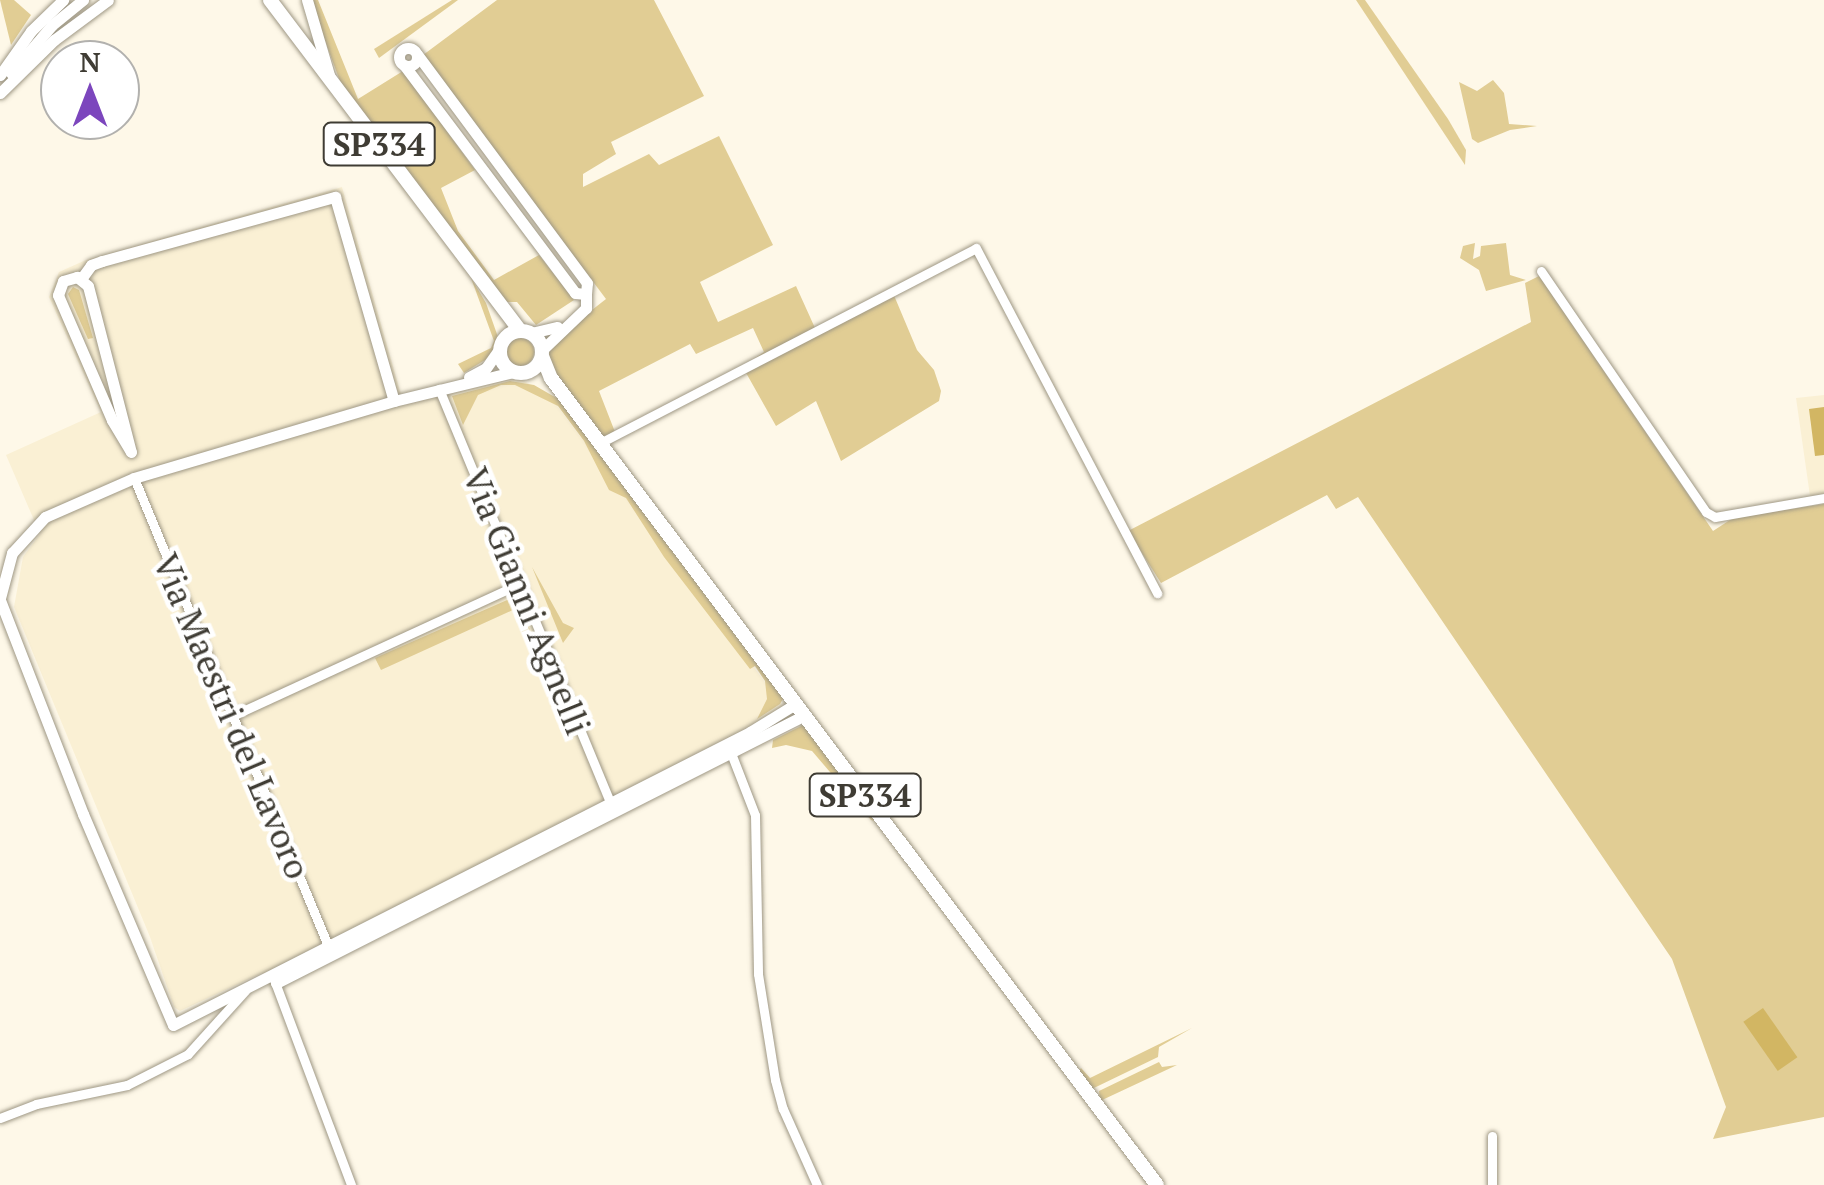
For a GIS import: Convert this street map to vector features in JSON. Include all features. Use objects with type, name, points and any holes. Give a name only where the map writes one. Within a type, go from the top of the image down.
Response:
[{"type":"main road","name":"SP334","points":[[270,0],[486,290],[542,353],[544,368],[1158,1185]]},
{"type":"main road","name":"SP334","points":[[486,290],[503,363],[540,380],[572,405]]},
{"type":"main road","points":[[501,345],[526,332]]},
{"type":"main road","points":[[516,372],[532,370],[542,353]]},
{"type":"street","points":[[0,76],[31,31],[63,0]]},
{"type":"street","points":[[0,91],[33,46],[83,0]]},
{"type":"street","points":[[0,91],[54,40],[108,0]]},
{"type":"street","points":[[307,0],[330,78]]},
{"type":"street","points":[[542,353],[566,323],[587,306],[589,285],[418,54],[411,48],[402,49],[399,57],[404,65],[528,232],[575,294],[586,294]]},
{"type":"street","points":[[454,132],[468,122]]},
{"type":"street","points":[[131,452],[112,420],[58,295],[63,281],[81,279],[92,265],[102,261],[335,197],[394,400]]},
{"type":"street","points":[[528,232],[542,221]]},
{"type":"street","points":[[602,442],[976,248],[1157,592]]},
{"type":"street","points":[[1541,270],[1706,512],[1716,517],[1824,498]]},
{"type":"street","points":[[81,279],[88,286],[136,477]]},
{"type":"street","points":[[526,332],[566,323]]},
{"type":"street","points":[[440,389],[482,370],[501,345]]},
{"type":"street","points":[[516,372],[394,400],[136,477],[44,517],[12,554],[0,599],[6,637],[173,1025],[330,950],[801,709]]},
{"type":"street","name":"Via Gianni Agnelli","points":[[440,389],[612,807]]},
{"type":"street","name":"Via Maestri del Lavoro","points":[[136,477],[330,950]]},
{"type":"street","points":[[232,716],[522,583]]},
{"type":"street","points":[[729,748],[755,815],[758,974],[783,1108],[817,1185]]},
{"type":"street","points":[[274,978],[351,1185]]},
{"type":"street","points":[[0,1118],[36,1104],[127,1085],[188,1054],[247,989]]},
{"type":"street","points":[[1492,1136],[1492,1185]]},
{"type":"shaded area","points":[[0,0],[14,0],[31,15],[11,45]]},
{"type":"shaded area","points":[[310,0],[318,0],[358,99],[403,71],[475,170],[441,188],[458,231],[494,280],[539,255],[574,300],[536,325],[517,302],[504,302],[341,84]]},
{"type":"shaded area","points":[[452,0],[458,0],[379,58],[374,49]]},
{"type":"shaded area","points":[[497,0],[654,0],[704,96],[611,142],[616,154],[583,174],[583,187],[649,154],[659,165],[719,136],[773,245],[700,282],[718,322],[796,286],[815,328],[754,359],[764,352],[753,328],[696,354],[690,344],[599,391],[615,432],[604,437],[544,361],[555,339],[606,299],[423,55]]},
{"type":"shaded area","points":[[1356,0],[1365,0],[1448,119],[1466,150],[1465,165]]},
{"type":"shaded area","points":[[1493,80],[1504,93],[1509,124],[1537,126],[1510,130],[1478,143],[1472,139],[1459,82],[1477,91]]},
{"type":"shaded area","points":[[342,187],[404,405],[501,379],[522,380],[549,395],[798,726],[273,988],[262,973],[180,1011],[174,1007],[150,937],[14,607],[23,557],[40,534],[6,455],[101,412],[49,297],[59,272],[86,260]]},
{"type":"shaded area","points":[[1475,243],[1473,259],[1480,256],[1481,246],[1506,243],[1510,275],[1526,280],[1486,291],[1479,270],[1460,258],[1463,246]]},
{"type":"shaded area","points":[[1539,276],[1713,531],[1733,518],[1824,504],[1824,1117],[1713,1139],[1726,1107],[1672,959],[1358,497],[1336,509],[1327,495],[1161,583],[1128,531],[1531,322],[1525,283]]},
{"type":"shaded area","points":[[471,278],[486,303],[498,337],[493,355],[464,373],[458,364],[491,348],[494,341]]},
{"type":"shaded area","points":[[73,287],[79,290],[93,338],[88,339],[68,294]]},
{"type":"shaded area","points":[[893,293],[917,350],[934,370],[941,391],[939,401],[841,461],[816,401],[776,426],[745,371]]},
{"type":"shaded area","points":[[520,338],[530,342],[534,352],[530,362],[520,366],[510,362],[506,352],[510,342]]},
{"type":"shaded area","points":[[510,381],[534,385],[560,400],[784,697],[780,704],[757,719],[767,699],[765,681],[755,666],[750,669],[664,557],[626,498],[609,490],[584,441],[558,406],[515,385],[501,385],[478,395],[463,425],[452,396]]},
{"type":"shaded area","points":[[1824,395],[1824,494],[1810,496],[1796,398]]},
{"type":"shaded area","points":[[1824,407],[1824,455],[1815,456],[1809,409]]},
{"type":"shaded area","points":[[532,567],[563,623],[574,628],[563,643]]},
{"type":"shaded area","points":[[516,596],[562,707],[555,711],[513,610],[381,670],[375,658]]},
{"type":"shaded area","points":[[805,724],[879,822],[871,820],[812,751],[786,745],[772,748],[773,740]]},
{"type":"shaded area","points":[[1763,1008],[1797,1057],[1778,1071],[1743,1022]]},
{"type":"shaded area","points":[[1192,1028],[1159,1047],[1158,1057],[1091,1089],[1079,1071],[1081,1068],[1090,1078]]},
{"type":"shaded area","points":[[1159,1062],[1162,1067],[1177,1065],[1100,1101],[1099,1091]]}]
